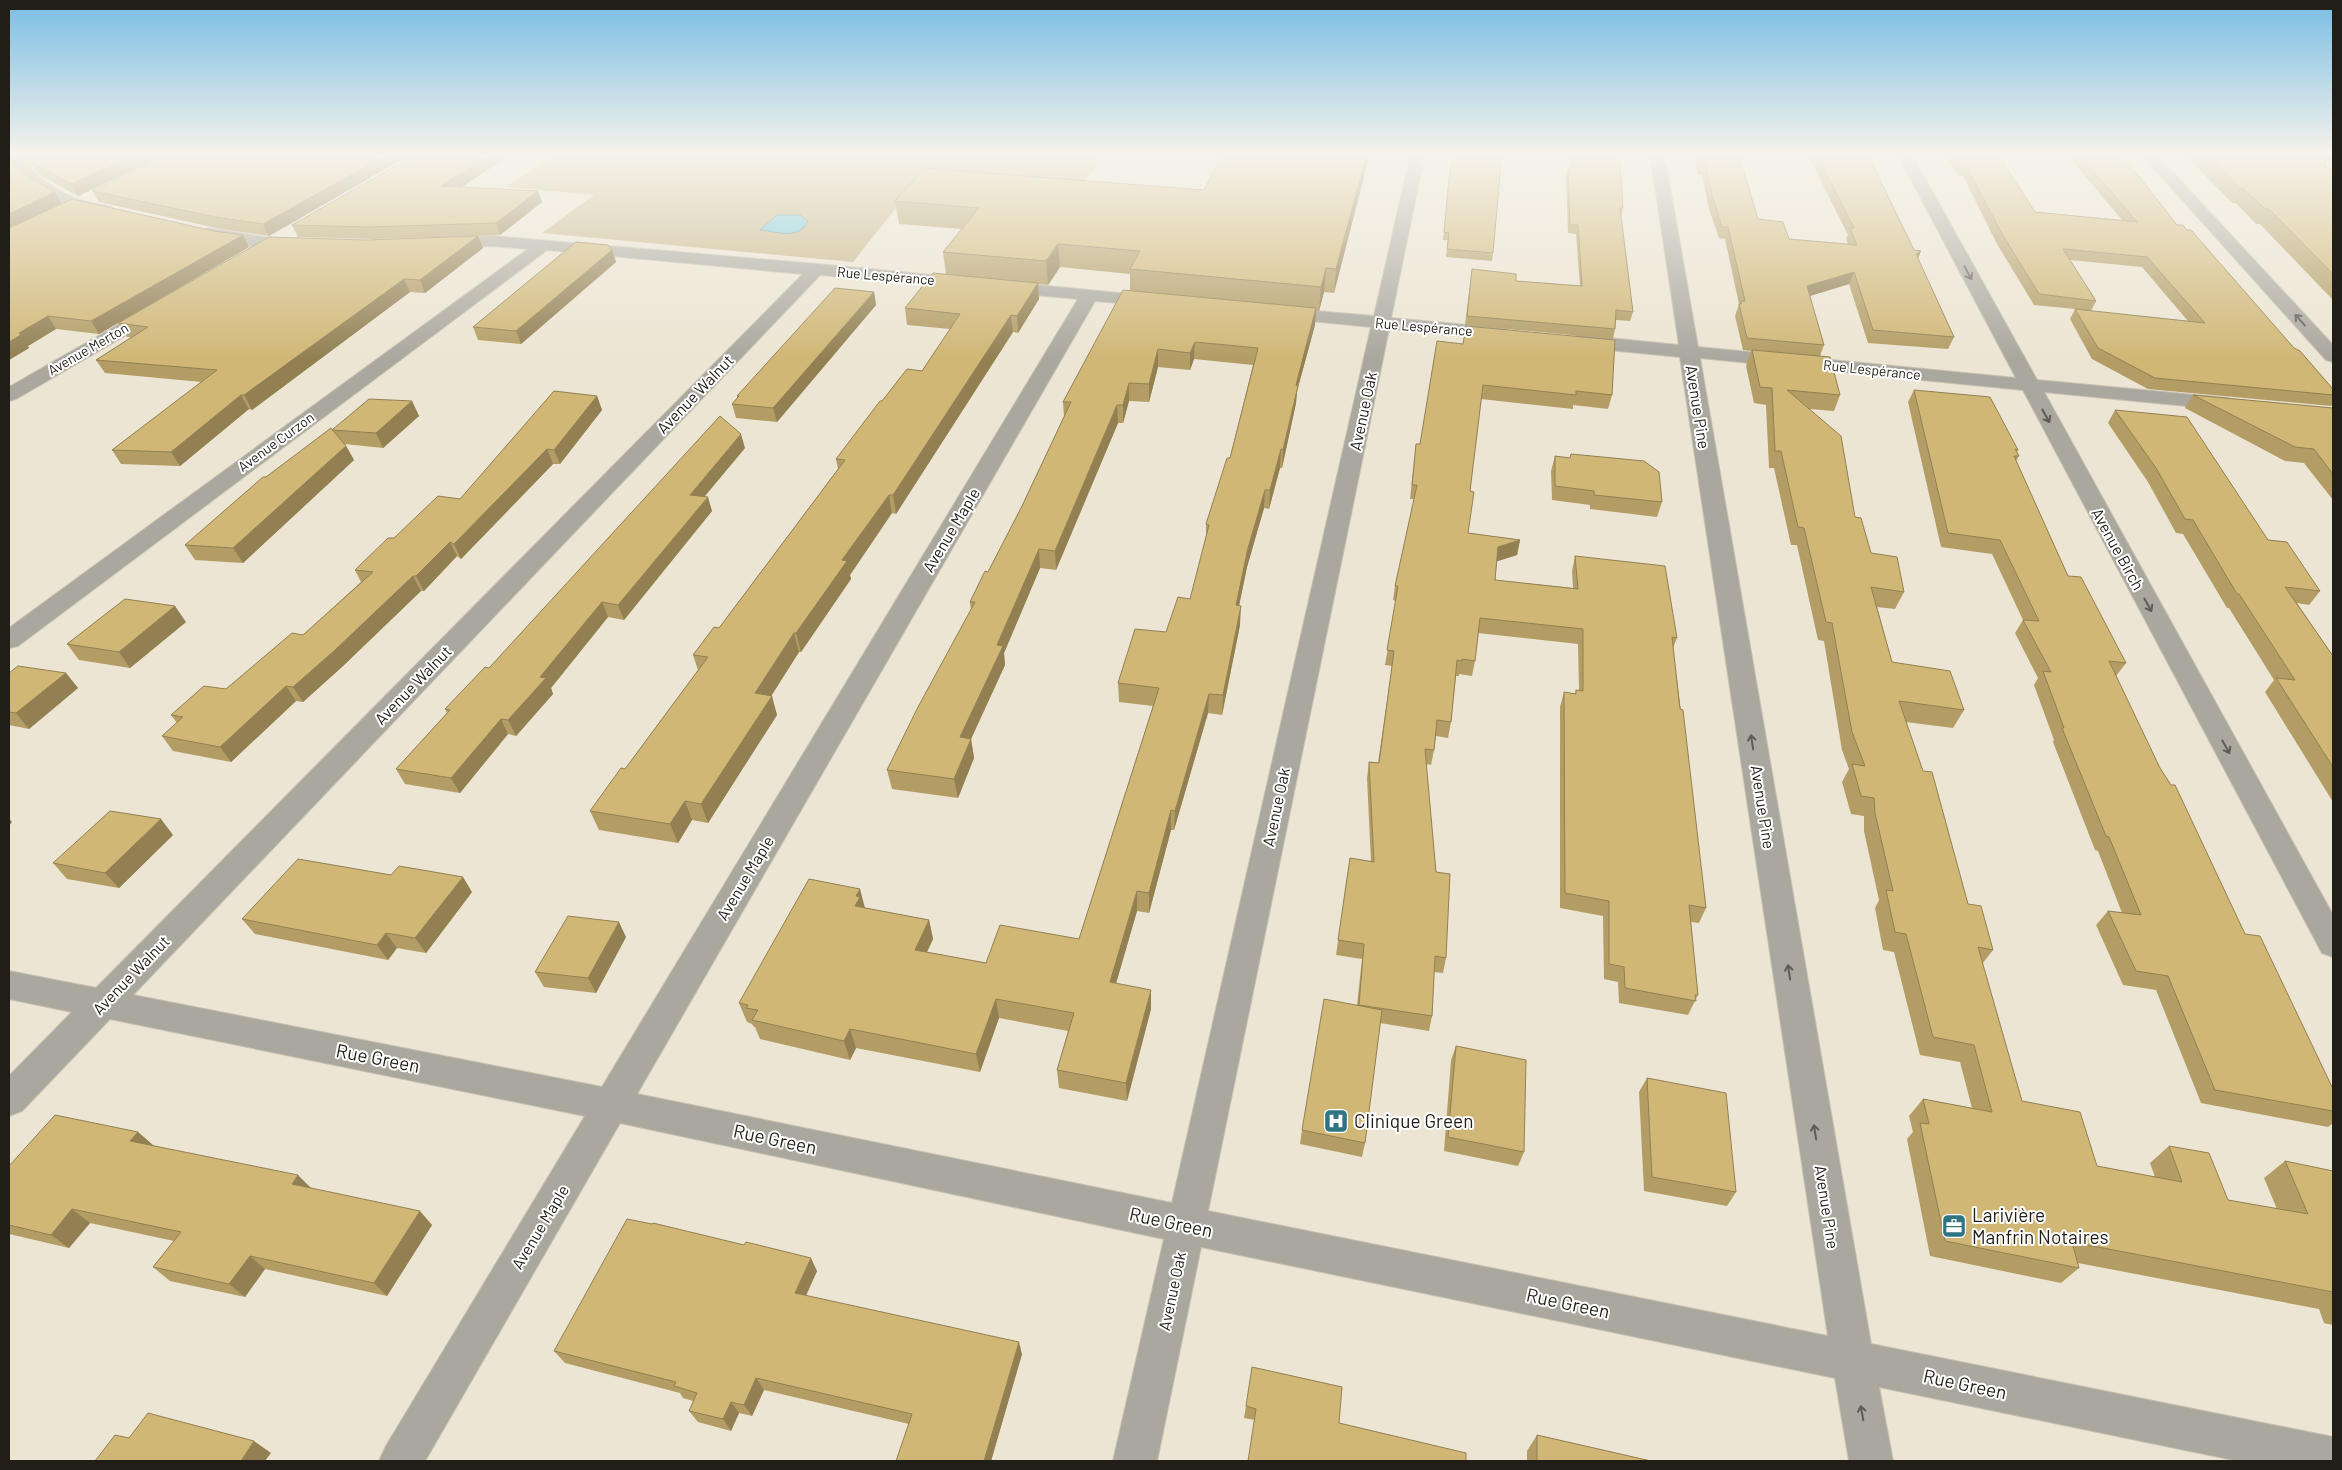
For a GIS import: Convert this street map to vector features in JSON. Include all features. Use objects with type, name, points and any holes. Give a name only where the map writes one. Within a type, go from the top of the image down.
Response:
[{"type":"street","name":"Avenue Oak","points":[[1135,1461],[1403,222]]},
{"type":"street","name":"Avenue Pine","points":[[1668,222],[1853,1361],[1871,1461]]},
{"type":"street","name":"Avenue Birch","points":[[1941,222],[2333,944]]},
{"type":"street","points":[[2210,222],[2333,356]]},
{"type":"street","points":[[253,254],[303,225]]},
{"type":"street","points":[[196,230],[272,243],[317,244]]},
{"type":"street","name":"Rue Lespérance","points":[[428,244],[492,241],[544,244],[1172,303]]},
{"type":"street","name":"Avenue Curzon","points":[[9,640],[544,244]]},
{"type":"street","name":"Avenue Walnut","points":[[9,1100],[817,269]]},
{"type":"street","name":"Avenue Maple","points":[[401,1461],[1089,295]]},
{"type":"street","name":"Avenue Merton","points":[[9,395],[169,303]]},
{"type":"street","name":"Rue Lespérance","points":[[1261,311],[1521,336]]},
{"type":"street","name":"Rue Lespérance","points":[[1561,340],[2246,405]]},
{"type":"street","name":"Rue Green","points":[[9,985],[612,1105],[1186,1225],[2333,1459]]},
{"type":"shaded area","points":[[558,222],[885,222],[853,262],[542,233]]},
{"type":"water","points":[[770,222],[808,222],[799,231],[793,233],[760,230]]},
{"type":"building","points":[[23,222],[172,222],[243,235],[91,321],[48,316],[19,333],[21,335],[9,342],[9,228]]},
{"type":"building","points":[[247,222],[267,222],[263,224]]},
{"type":"building","points":[[298,222],[498,222],[368,227],[292,225]]},
{"type":"building","points":[[968,222],[1349,222],[1336,269],[1326,268],[1321,287],[1130,269],[1140,251],[1058,244],[1046,261],[943,252]]},
{"type":"building","points":[[1445,222],[1496,222],[1493,253],[1447,249],[1449,233],[1444,232]]},
{"type":"building","points":[[1570,222],[1622,222],[1633,312],[1616,310],[1615,329],[1467,316],[1472,269],[1516,274],[1516,281],[1582,286],[1578,225],[1570,225]]},
{"type":"building","points":[[1720,222],[1783,222],[1789,239],[1857,245],[1850,228],[1854,228],[1851,222],[1900,222],[1914,250],[1921,251],[1916,254],[1954,337],[1873,330],[1854,272],[1807,286],[1824,345],[1747,338],[1739,304],[1741,304],[1741,301],[1745,301],[1728,227],[1722,227]]},
{"type":"building","points":[[1996,222],[2174,222],[2177,225],[2183,225],[2187,230],[2191,230],[2294,348],[2300,351],[2333,389],[2333,395],[2155,378],[2098,348],[2075,309],[2205,323],[2147,257],[2063,249],[2096,301],[2039,294]]},
{"type":"building","points":[[2281,222],[2333,222],[2333,274]]},
{"type":"building","points":[[478,236],[420,280],[404,279],[244,395],[241,395],[171,452],[112,450],[217,370],[96,360],[148,327],[118,323],[269,237],[367,240]]},
{"type":"building","points":[[576,242],[608,245],[612,250],[516,331],[473,327]]},
{"type":"building","points":[[933,273],[1038,283],[1017,316],[1011,315],[893,495],[889,495],[842,560],[847,561],[796,633],[794,633],[755,693],[772,696],[701,804],[685,801],[670,824],[590,811],[621,768],[625,769],[708,657],[693,655],[714,627],[719,628],[845,460],[836,459],[907,369],[922,371],[960,314],[905,308]]},
{"type":"building","points":[[835,288],[874,292],[773,408],[732,404],[739,396],[737,396]]},
{"type":"building","points":[[1123,290],[1316,308],[1296,385],[1298,386],[1283,450],[1281,449],[1270,490],[1265,490],[1248,548],[1236,605],[1241,606],[1223,695],[1209,694],[1175,811],[1171,810],[1149,893],[1137,891],[1110,982],[1151,990],[1126,1083],[1057,1070],[1074,1013],[996,999],[976,1054],[850,1029],[844,1041],[752,1020],[758,1010],[746,1008],[748,1005],[739,1003],[809,879],[860,889],[856,896],[860,897],[855,906],[929,920],[915,950],[986,963],[1000,925],[1079,939],[1159,688],[1118,683],[1135,629],[1166,632],[1178,597],[1190,599],[1209,525],[1206,524],[1227,458],[1230,458],[1258,348],[1195,342],[1190,353],[1158,349],[1149,384],[1129,383],[1123,405],[1117,405],[1055,551],[1039,549],[997,645],[1003,646],[960,737],[971,739],[954,779],[887,770],[918,707],[975,602],[970,602],[985,571],[988,572],[1022,506],[1071,402],[1063,402]]},
{"type":"building","points":[[1466,326],[1615,340],[1612,395],[1576,391],[1576,395],[1483,385],[1470,491],[1474,492],[1468,533],[1520,540],[1498,547],[1495,580],[1578,589],[1575,556],[1665,566],[1677,638],[1672,637],[1680,709],[1683,710],[1706,908],[1689,905],[1698,995],[1695,995],[1696,1001],[1625,988],[1624,967],[1609,964],[1609,901],[1565,893],[1564,692],[1576,694],[1576,690],[1583,691],[1583,629],[1480,618],[1475,661],[1457,660],[1451,722],[1437,720],[1434,750],[1425,749],[1436,872],[1450,874],[1446,958],[1435,956],[1432,1016],[1359,1005],[1364,944],[1338,940],[1350,858],[1374,862],[1369,762],[1379,763],[1394,651],[1387,650],[1398,586],[1395,586],[1417,485],[1412,485],[1416,444],[1420,444],[1437,341],[1463,344]]},
{"type":"building","points":[[1752,350],[1830,357],[1840,395],[1787,390],[1841,436],[1855,517],[1861,518],[1871,553],[1897,557],[1904,592],[1871,587],[1892,662],[1950,671],[1964,710],[1899,701],[1923,771],[1932,772],[1968,904],[1981,906],[1993,950],[1978,947],[2022,1101],[2080,1112],[2097,1166],[2182,1182],[2169,1146],[2209,1153],[2228,1200],[2308,1214],[2285,1161],[2333,1171],[2333,1292],[2072,1242],[2079,1268],[1945,1241],[1920,1123],[1929,1124],[1923,1099],[1992,1112],[1974,1045],[1933,1037],[1906,934],[1895,932],[1886,890],[1893,891],[1875,813],[1874,798],[1861,796],[1852,764],[1865,766],[1852,732],[1832,623],[1826,622],[1804,528],[1798,527],[1781,451],[1775,451],[1772,388],[1760,387]]},
{"type":"building","points":[[1914,390],[1990,397],[2018,450],[2015,449],[2019,456],[2014,456],[2068,576],[2081,577],[2126,663],[2109,661],[2160,768],[2171,785],[2175,785],[2245,934],[2260,936],[2333,1089],[2333,1111],[2215,1090],[2168,976],[2136,971],[2108,911],[2141,915],[2062,728],[2064,728],[2043,671],[2051,672],[2023,620],[2039,621],[2000,540],[1948,533]]},
{"type":"building","points":[[554,391],[597,396],[554,450],[547,449],[454,544],[450,542],[334,651],[293,687],[286,686],[220,747],[162,736],[183,717],[171,715],[204,686],[226,689],[292,633],[303,635],[373,572],[355,570],[388,538],[394,538],[438,496],[460,499]]},
{"type":"building","points":[[2193,395],[2333,408],[2333,474],[2314,449],[2295,447]]},
{"type":"building","points":[[369,399],[412,401],[376,433],[332,430]]},
{"type":"building","points":[[2115,410],[2187,417],[2268,540],[2287,542],[2320,591],[2285,587],[2333,656],[2333,767],[2276,678],[2295,680],[2239,594],[2237,594],[2193,520],[2185,519],[2156,468]]},
{"type":"building","points":[[720,416],[741,434],[690,495],[708,497],[618,605],[602,602],[540,677],[546,678],[508,720],[501,719],[451,778],[396,769],[450,710],[445,709],[485,667],[489,668]]},
{"type":"building","points":[[331,428],[346,446],[233,548],[185,545],[263,477],[266,477]]},
{"type":"building","points":[[1571,454],[1644,461],[1659,472],[1662,502],[1594,495],[1594,491],[1555,486],[1555,456],[1570,458]]},
{"type":"building","points":[[125,599],[175,606],[119,652],[67,644]]},
{"type":"building","points":[[18,666],[66,673],[16,713],[9,712],[9,673]]},
{"type":"building","points":[[110,811],[161,819],[105,873],[53,863]]},
{"type":"building","points":[[298,859],[391,875],[399,866],[463,877],[415,938],[386,933],[377,945],[242,919]]},
{"type":"building","points":[[568,916],[619,922],[588,978],[535,972]]},
{"type":"building","points":[[1324,999],[1382,1010],[1365,1143],[1302,1130]]},
{"type":"building","points":[[1456,1046],[1526,1060],[1524,1152],[1448,1137]]},
{"type":"building","points":[[1647,1078],[1726,1093],[1736,1192],[1652,1177]]},
{"type":"building","points":[[55,1115],[138,1132],[130,1141],[298,1175],[292,1184],[420,1211],[374,1283],[250,1256],[229,1284],[153,1267],[181,1232],[72,1209],[51,1235],[9,1225],[9,1166]]},
{"type":"building","points":[[627,1219],[653,1223],[744,1245],[746,1242],[811,1258],[795,1293],[1019,1342],[984,1461],[896,1461],[912,1414],[756,1378],[744,1405],[731,1402],[723,1419],[689,1411],[697,1393],[674,1386],[676,1382],[554,1351]]},
{"type":"building","points":[[1252,1367],[1342,1387],[1339,1423],[1466,1453],[1466,1461],[1248,1461],[1256,1409],[1246,1406]]},
{"type":"building","points":[[148,1413],[254,1441],[241,1461],[95,1461],[115,1435],[129,1438]]},
{"type":"building","points":[[1537,1435],[1651,1461],[1537,1461]]},
{"type":"place","name":"Clinique Green","points":[[1336,1121]]},
{"type":"place","name":"Larivière Manfrin Notaires","points":[[1954,1226]]}]
